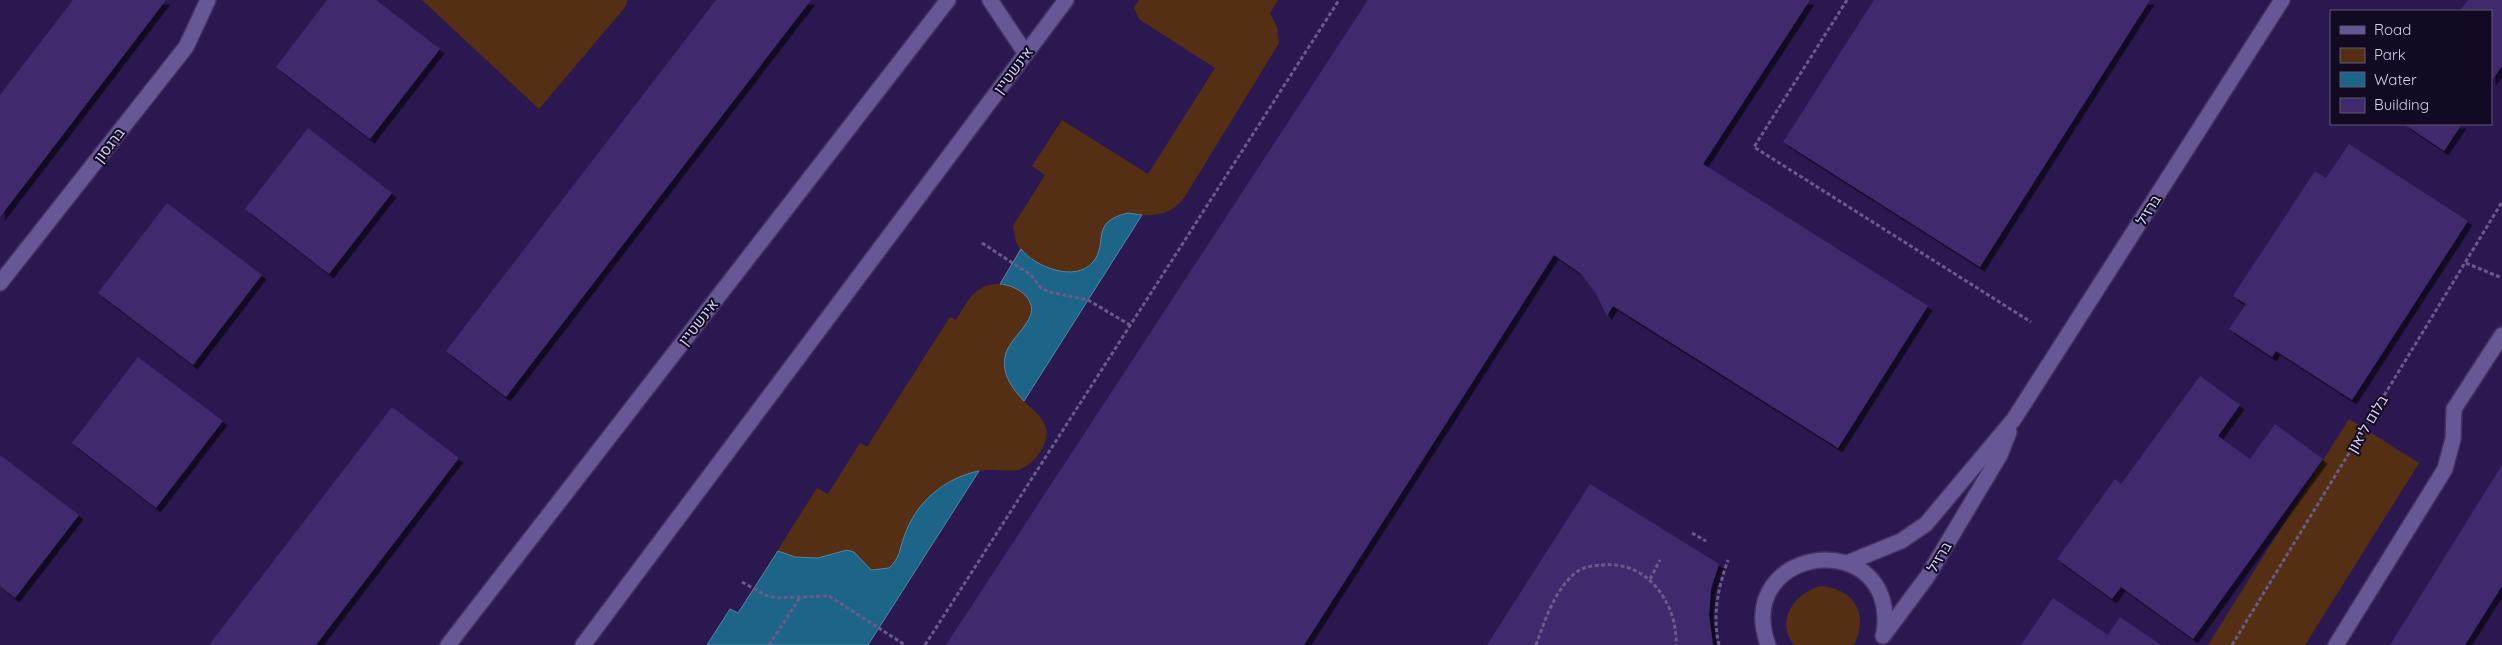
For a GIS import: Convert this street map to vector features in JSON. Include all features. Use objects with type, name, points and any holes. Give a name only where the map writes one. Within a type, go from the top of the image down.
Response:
[{"type":"street","name":"ברגסון","points":[[0,283],[186,47],[208,0]]},
{"type":"street","name":"אינשטיין","points":[[448,645],[948,0]]},
{"type":"street","points":[[990,0],[1026,54]]},
{"type":"street","name":"אינשטיין","points":[[583,645],[1066,0]]},
{"type":"street","name":"ברזיל","points":[[1848,563],[1902,542],[1926,524],[2014,420],[2282,0]]},
{"type":"street","points":[[2336,645],[2445,470],[2453,439],[2454,409],[2502,335]]},
{"type":"street","name":"ברזיל","points":[[1882,640],[1927,578],[2000,455],[2014,420]]},
{"type":"street","points":[[1768,645],[1763,630],[1763,610],[1770,591],[1782,575],[1798,564],[1818,559],[1848,563],[1863,572],[1875,585],[1883,601],[1886,618],[1882,640]]},
{"type":"path","points":[[925,645],[1339,0]]},
{"type":"path","points":[[1846,0],[1754,147],[2031,322]]},
{"type":"path","name":"בלום ליאון","points":[[2232,645],[2502,202]]},
{"type":"path","points":[[982,243],[1031,275],[1041,288],[1049,292],[1088,300],[1130,325]]},
{"type":"path","points":[[2465,263],[2502,278]]},
{"type":"path","points":[[1692,533],[1706,541]]},
{"type":"path","points":[[1650,579],[1660,560]]},
{"type":"path","points":[[1719,645],[1715,612],[1721,581],[1728,560]]},
{"type":"path","points":[[1536,645],[1554,602],[1564,585],[1576,573],[1591,566],[1612,564],[1638,570],[1650,579],[1663,596],[1670,612],[1676,632],[1676,645]]},
{"type":"path","points":[[742,582],[753,589],[777,598],[829,596],[905,645]]},
{"type":"path","points":[[769,645],[801,596]]},
{"type":"green space","points":[[422,0],[627,0],[626,6],[539,109]]},
{"type":"green space","points":[[1139,0],[1278,0],[1270,13],[1277,27],[1279,43],[1184,198],[1170,210],[1154,215],[1142,215],[1024,401],[1040,416],[1046,428],[1047,434],[1039,454],[1024,468],[1018,470],[979,471],[868,645],[707,645],[730,609],[738,613],[817,488],[828,494],[860,443],[867,447],[950,317],[956,320],[973,294],[978,290],[991,284],[1000,284],[1020,249],[1016,242],[1013,226],[1045,175],[1032,166],[1062,120],[1148,174],[1215,68],[1139,19],[1134,8]]},
{"type":"green space","points":[[2349,419],[2419,463],[2305,645],[2208,645]]},
{"type":"green space","points":[[1821,586],[1843,592],[1856,605],[1860,624],[1854,645],[1794,645],[1788,636],[1786,626],[1791,608],[1803,594]]},
{"type":"water","points":[[1128,213],[1142,215],[1024,401],[1009,381],[1004,364],[1008,349],[1025,326],[1032,310],[1030,302],[1024,294],[1010,286],[1000,284],[1021,249],[1027,256],[1045,267],[1066,272],[1086,268],[1097,255],[1104,227],[1116,217]]},
{"type":"water","points":[[979,471],[868,645],[707,645],[730,609],[738,613],[778,551],[795,557],[818,558],[847,550],[854,552],[871,570],[889,568],[897,557],[915,513],[923,503],[932,494],[954,479]]},
{"type":"building","points":[[73,0],[166,0],[0,217],[0,95]]},
{"type":"building","points":[[327,0],[376,0],[440,49],[370,139],[276,67]]},
{"type":"building","points":[[716,0],[811,0],[506,397],[446,351]]},
{"type":"building","points":[[1368,0],[1810,0],[1703,164],[1928,306],[1838,448],[1613,306],[1607,316],[1595,292],[1581,274],[1554,255],[1304,645],[946,645]]},
{"type":"building","points":[[1874,0],[2150,0],[1980,267],[1783,142]]},
{"type":"building","points":[[2468,0],[2502,0],[2502,66],[2492,81],[2492,10],[2461,10]]},
{"type":"building","points":[[2405,125],[2461,125],[2444,151]]},
{"type":"building","points":[[308,128],[392,193],[329,274],[245,209]]},
{"type":"building","points":[[2349,144],[2468,221],[2352,400],[2276,351],[2272,357],[2229,329],[2246,304],[2233,296],[2315,171],[2326,178]]},
{"type":"building","points":[[167,203],[262,275],[193,365],[98,293]]},
{"type":"building","points":[[138,357],[223,421],[156,508],[72,443]]},
{"type":"building","points":[[2200,376],[2240,405],[2218,436],[2250,459],[2275,424],[2323,459],[2193,639],[2121,587],[2112,599],[2057,559],[2115,479],[2121,484]]},
{"type":"building","points":[[392,407],[459,458],[316,645],[209,645]]},
{"type":"building","points":[[0,455],[79,515],[15,598],[0,586]]},
{"type":"building","points":[[2502,465],[2502,586],[2465,645],[2390,645]]},
{"type":"building","points":[[1590,484],[1719,564],[1711,589],[1709,615],[1713,645],[1487,645]]},
{"type":"building","points":[[2053,598],[2108,635],[2120,617],[2161,645],[2021,645]]}]
